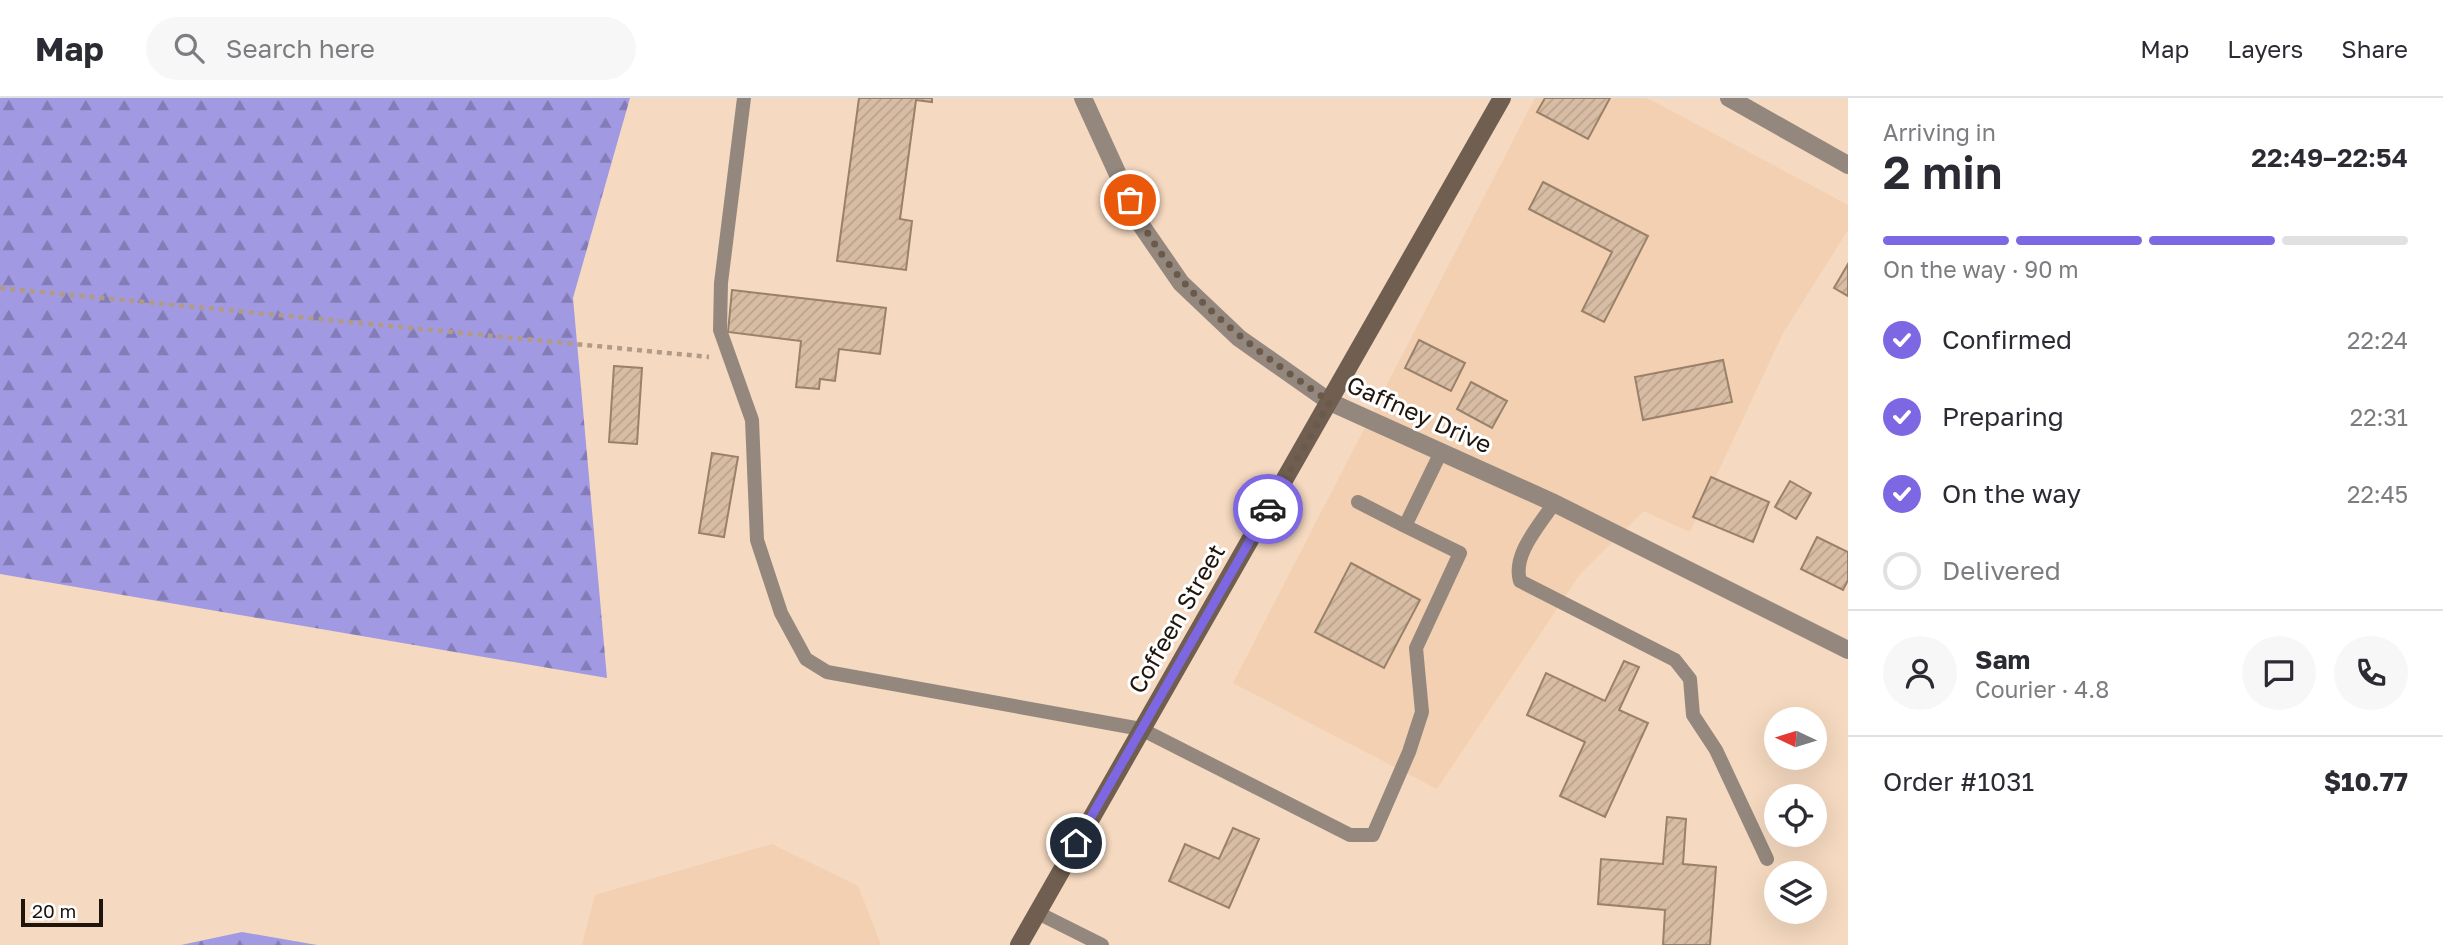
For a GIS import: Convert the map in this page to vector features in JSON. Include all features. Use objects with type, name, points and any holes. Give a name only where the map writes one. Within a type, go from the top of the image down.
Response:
[{"type":"main road","name":"Coffeen Street","points":[[1018,945],[1502,98]]},
{"type":"street","name":"Gaffney Drive","points":[[1083,98],[1141,225],[1181,283],[1239,338],[1330,402],[1555,503],[1848,650]]},
{"type":"street","points":[[1729,98],[1848,165]]},
{"type":"lane","points":[[744,98],[721,283],[720,330],[752,420],[757,540],[781,613],[806,659],[827,672],[1141,729],[1350,835],[1373,835],[1409,752],[1422,712],[1416,648],[1460,553],[1358,502]]},
{"type":"lane","points":[[1405,526],[1441,452]]},
{"type":"lane","points":[[1555,503],[1523,552],[1517,569],[1520,580],[1675,660],[1690,679],[1693,715],[1716,750],[1767,859]]},
{"type":"lane","points":[[1037,912],[1102,945]]},
{"type":"path","points":[[0,288],[731,360]]},
{"type":"shaded area","points":[[1535,98],[1647,98],[1848,205],[1848,230],[1783,333],[1690,532],[1644,511],[1580,574],[1437,789],[1233,683]]},
{"type":"shaded area","points":[[772,844],[858,886],[881,945],[582,945],[595,895]]},
{"type":"green space","points":[[0,98],[630,98],[573,298],[607,678],[0,574]]},
{"type":"green space","points":[[242,932],[317,945],[181,945]]},
{"type":"building","points":[[859,98],[932,98],[932,102],[916,100],[900,219],[912,221],[906,270],[837,261]]},
{"type":"building","points":[[1545,98],[1610,98],[1588,139],[1537,112]]},
{"type":"building","points":[[1543,182],[1648,236],[1604,322],[1582,311],[1612,252],[1529,209]]},
{"type":"building","points":[[1848,264],[1848,296],[1834,288]]},
{"type":"building","points":[[732,290],[886,308],[880,354],[839,349],[835,381],[820,379],[819,389],[796,387],[801,341],[728,332]]},
{"type":"building","points":[[1419,340],[1465,363],[1451,391],[1405,368]]},
{"type":"building","points":[[1723,360],[1732,402],[1643,420],[1635,377]]},
{"type":"building","points":[[614,366],[642,368],[637,444],[609,442]]},
{"type":"building","points":[[1471,382],[1507,401],[1492,428],[1457,409]]},
{"type":"building","points":[[712,453],[738,457],[724,537],[699,533]]},
{"type":"building","points":[[1711,477],[1769,502],[1753,542],[1693,517]]},
{"type":"building","points":[[1790,481],[1811,493],[1796,519],[1775,507]]},
{"type":"building","points":[[1817,537],[1848,552],[1848,580],[1843,590],[1801,569]]},
{"type":"building","points":[[1351,563],[1420,600],[1384,668],[1315,632]]},
{"type":"building","points":[[1624,661],[1639,667],[1619,710],[1648,723],[1605,817],[1560,796],[1585,742],[1527,715],[1546,673],[1605,701]]},
{"type":"building","points":[[1667,817],[1686,819],[1683,864],[1716,867],[1710,945],[1663,945],[1665,910],[1598,904],[1601,859],[1663,864]]},
{"type":"building","points":[[1233,828],[1259,839],[1229,908],[1169,881],[1185,844],[1219,859]]},
{"type":"way so far","points":[[1130,200],[1141,225],[1181,283],[1239,338],[1330,402],[1268,509]]},
{"type":"route","points":[[1076,843],[1268,509]]}]
